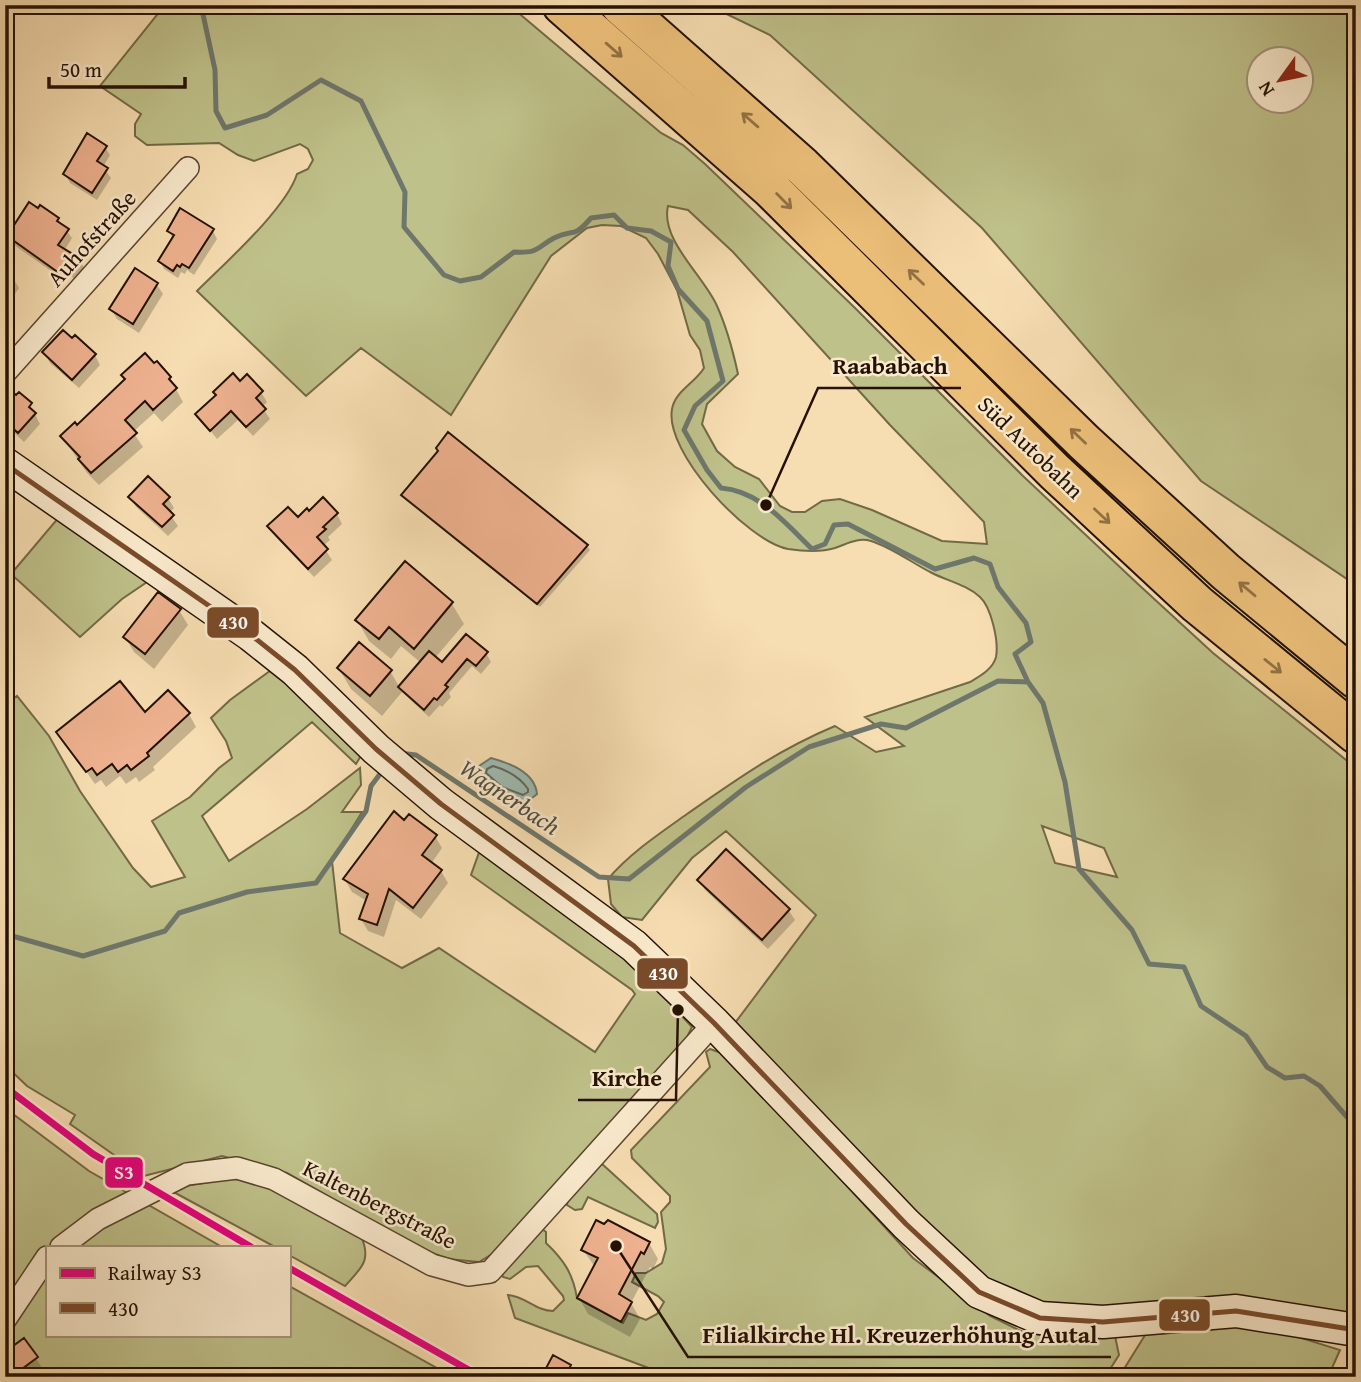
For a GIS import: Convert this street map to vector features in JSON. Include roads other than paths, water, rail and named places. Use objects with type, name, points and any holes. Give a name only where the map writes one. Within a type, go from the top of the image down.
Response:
[{"type":"highway","name":"Süd Autobahn","points":[[562,5],[771,189],[1055,472],[1187,594],[1356,734]]},
{"type":"highway","name":"Süd Autobahn","points":[[620,5],[802,166],[1084,442],[1226,572],[1356,679]]},
{"type":"main road","points":[[5,464],[251,635],[295,670],[402,772],[507,854],[634,946],[714,1023],[906,1224],[979,1292],[1040,1318],[1103,1322],[1236,1311],[1356,1330]]},
{"type":"street","name":"Auhofstraße","points":[[5,373],[188,168]]},
{"type":"street","name":"Kaltenbergstraße","points":[[62,1246],[98,1219],[187,1174],[237,1168],[274,1179],[432,1265],[468,1275],[490,1272],[714,1023]]},
{"type":"street","points":[[5,1320],[46,1258]]},
{"type":"water","points":[[491,758],[526,774],[535,786],[537,794],[526,803],[499,794],[478,776],[479,766]]},
{"type":"waterway","points":[[201,5],[215,70],[216,111],[225,128],[267,115],[321,80],[361,101],[405,192],[404,227],[444,275],[460,281],[481,277],[514,252],[536,250],[554,238],[576,231],[591,218],[614,215],[627,228],[651,231],[671,242],[668,266],[678,289],[707,321],[723,381],[695,406],[684,430],[707,470],[721,488],[735,490],[760,502],[782,519],[812,549],[825,544],[834,525],[848,524],[935,569],[974,558],[990,564],[998,587],[1026,623],[1031,642],[1015,654],[1028,682],[1043,703],[1065,782],[1079,869],[1132,930],[1149,964],[1184,967],[1201,1006],[1246,1036],[1267,1067],[1285,1078],[1304,1076],[1320,1086],[1347,1117],[1356,1114]]},
{"type":"waterway","name":"Wagnerbach","points":[[399,753],[416,755],[599,877],[629,879],[746,787],[809,747],[881,724],[906,728],[998,681],[1028,682]]},
{"type":"waterway","name":"Wagnerbach","points":[[5,934],[83,956],[165,931],[179,913],[247,892],[316,883],[366,811],[371,786],[383,770]]},
{"type":"rail line","name":"S3","points":[[5,1087],[93,1154],[249,1246]]},
{"type":"rail line","name":"S3","points":[[290,1269],[481,1377]]},
{"type":"place","name":"Raababach","points":[[766,505]]},
{"type":"place","name":"Kirche","points":[[678,1010]]},
{"type":"place","name":"Filialkirche Hl. Kreuzerhöhung Autal","points":[[616,1246]]}]
